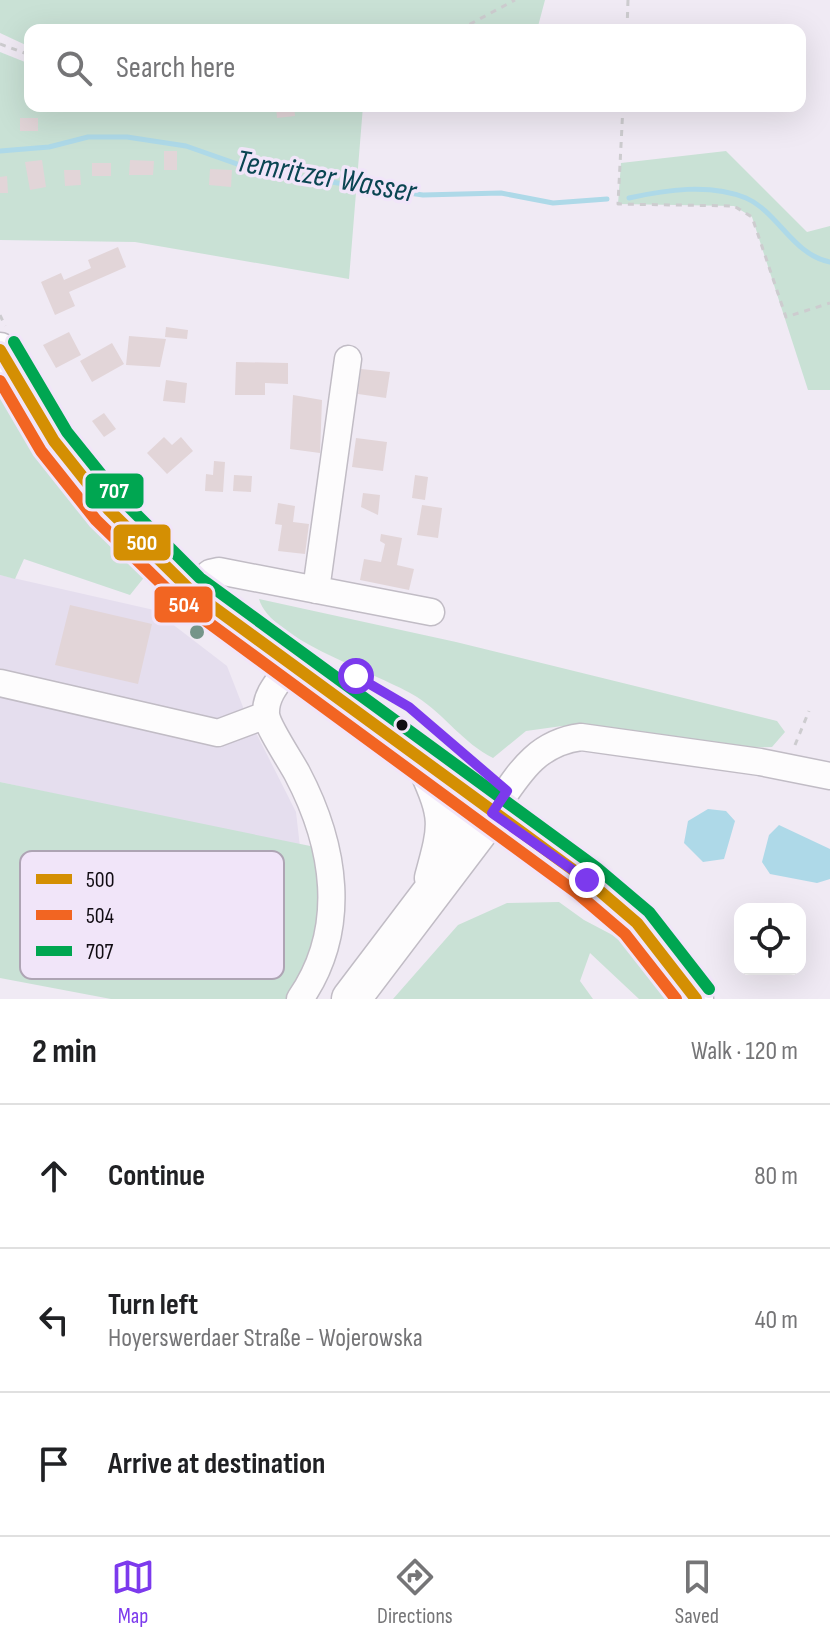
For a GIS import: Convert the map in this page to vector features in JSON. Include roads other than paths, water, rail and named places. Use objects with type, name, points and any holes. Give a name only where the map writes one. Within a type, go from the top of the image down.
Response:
[{"type":"highway","points":[[427,766],[442,798],[447,832],[429,896]]},
{"type":"highway","points":[[351,999],[500,802]]},
{"type":"main road","points":[[4,342],[54,441],[109,510],[190,590],[427,766],[500,802],[637,923],[696,999]]},
{"type":"street","points":[[316,590],[348,359]]},
{"type":"street","points":[[190,590],[210,573],[219,571],[431,612]]},
{"type":"street","points":[[290,666],[271,691],[266,715],[319,818],[329,850],[331,892],[324,945],[310,984],[300,999]]},
{"type":"street","points":[[0,683],[218,733],[266,715]]},
{"type":"street","points":[[500,802],[529,762],[557,740],[581,737],[830,776]]},
{"type":"water","points":[[708,809],[726,811],[735,821],[724,859],[703,862],[684,843],[688,821]]},
{"type":"water","points":[[779,825],[830,849],[830,879],[817,883],[770,874],[762,862],[769,835]]},
{"type":"waterway","name":"Temritzer Wasser","points":[[0,151],[49,147],[88,137],[127,137],[186,146],[260,172],[423,195],[501,193],[553,203],[607,199]]},
{"type":"waterway","name":"Temritzer Wasser","points":[[629,198],[688,189],[732,193],[757,204],[806,251],[830,262]]}]
